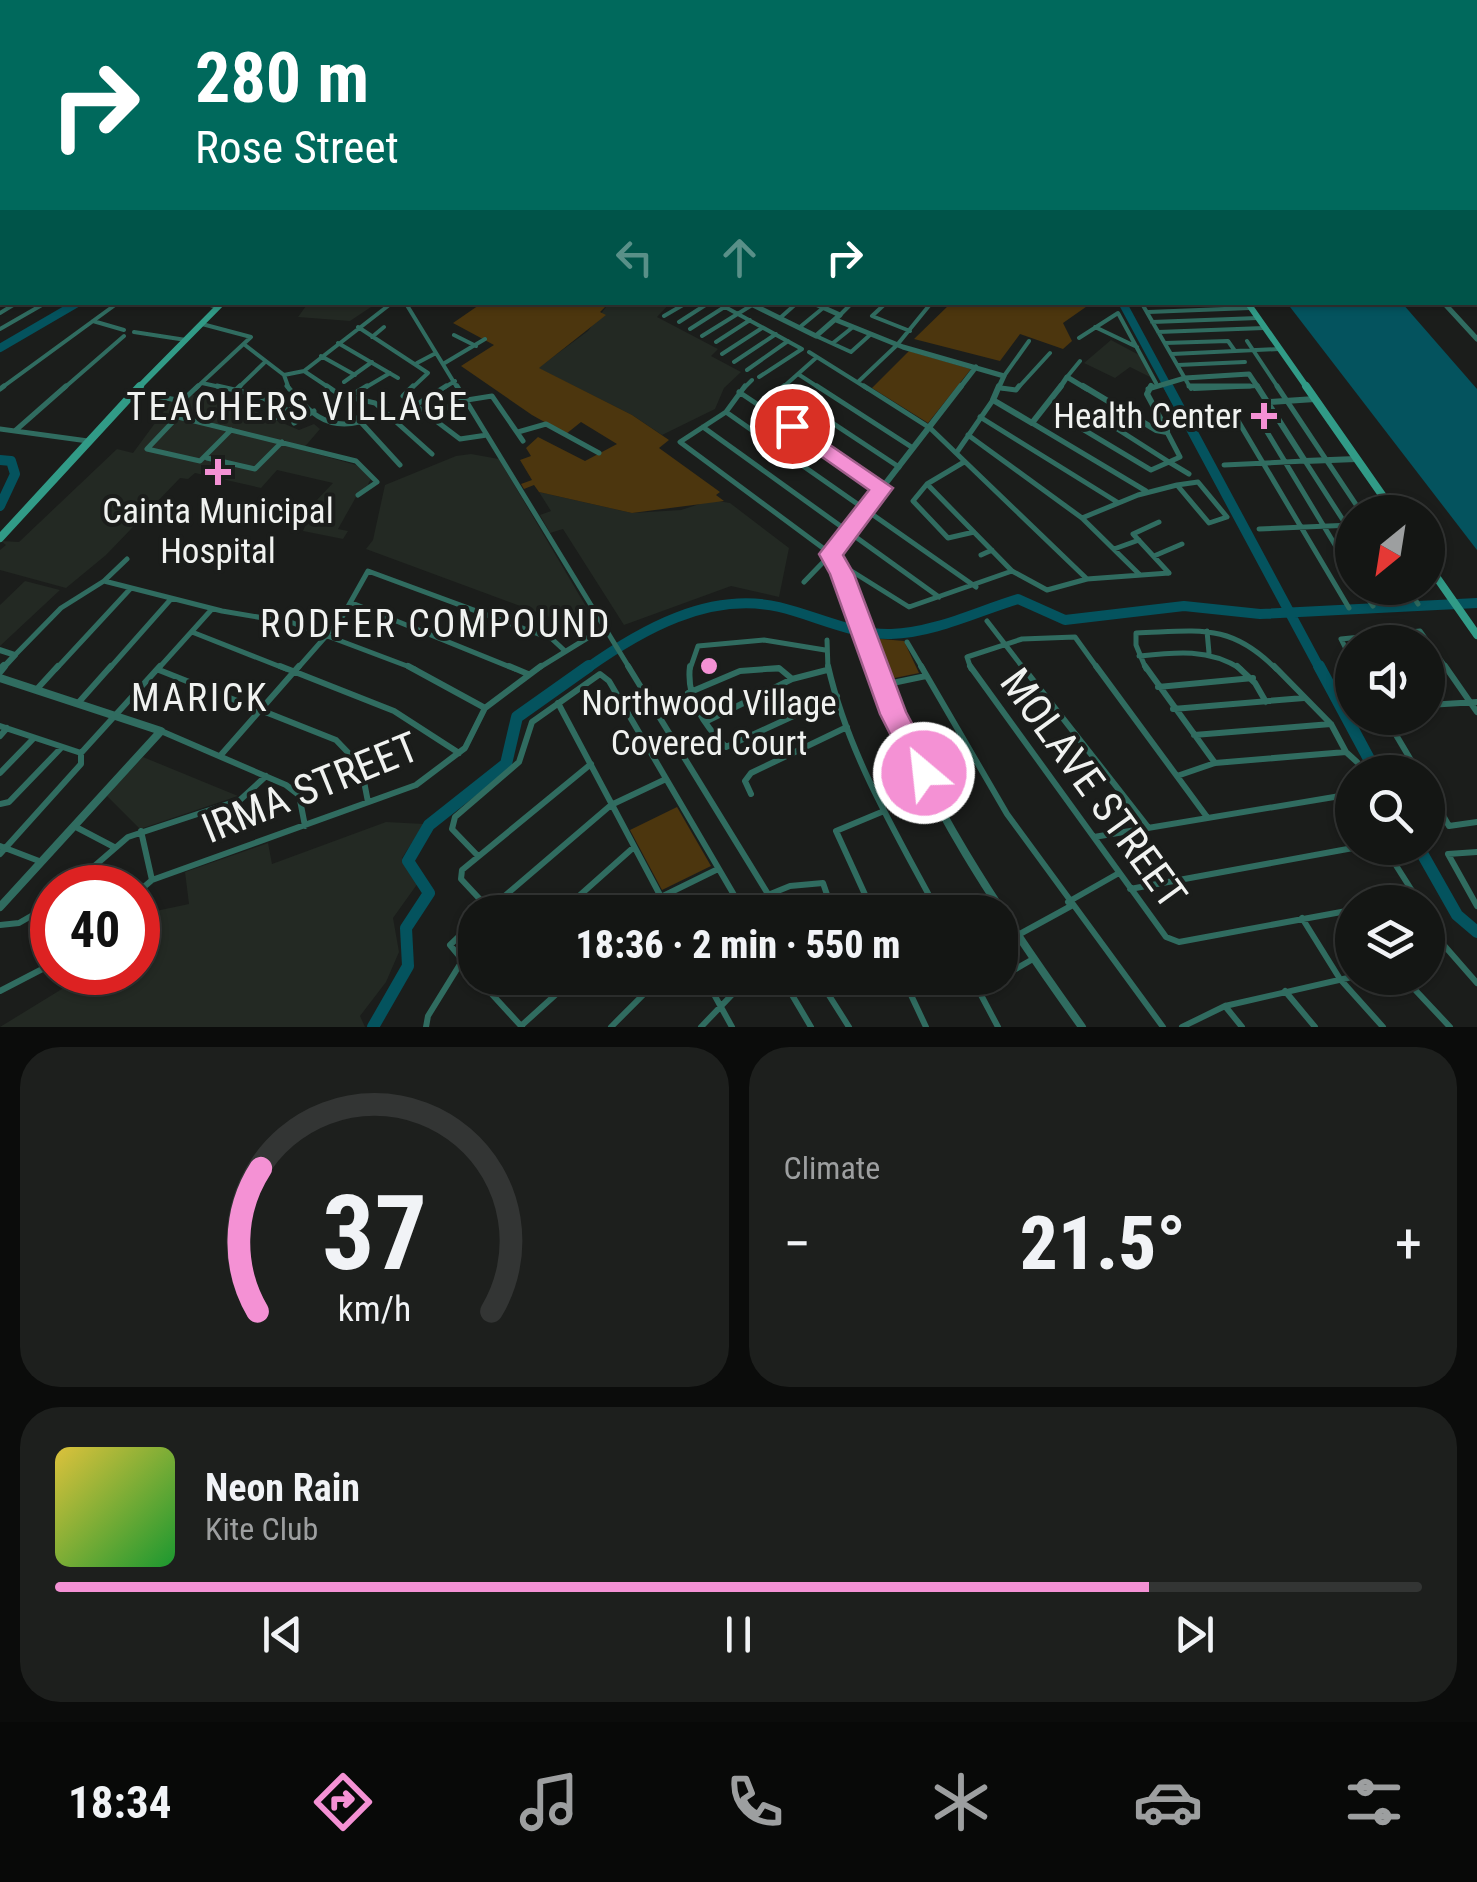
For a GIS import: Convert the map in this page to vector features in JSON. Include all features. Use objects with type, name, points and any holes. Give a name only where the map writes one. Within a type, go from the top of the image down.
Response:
[{"type":"main road","points":[[0,538],[134,392],[221,305]]},
{"type":"main road","points":[[1248,305],[1382,495]]},
{"type":"main road","points":[[1445,593],[1477,635]]},
{"type":"street","points":[[0,330],[42,305]]},
{"type":"street","points":[[0,389],[114,305]]},
{"type":"street","points":[[245,345],[284,375],[304,371],[389,305]]},
{"type":"street","points":[[407,305],[768,895],[790,886],[823,883],[828,895]]},
{"type":"street","points":[[664,316],[683,305]]},
{"type":"street","points":[[679,322],[708,305]]},
{"type":"street","points":[[723,305],[802,349],[739,392],[726,412],[682,439],[681,444],[838,562],[904,606],[976,586],[1012,571]]},
{"type":"street","points":[[702,336],[750,305]]},
{"type":"street","points":[[753,305],[851,352],[870,334]]},
{"type":"street","points":[[780,318],[795,305]]},
{"type":"street","points":[[818,305],[853,327],[897,345],[1004,376]]},
{"type":"street","points":[[816,336],[849,305]]},
{"type":"street","points":[[884,305],[872,316],[910,330]]},
{"type":"street","points":[[859,381],[897,345],[930,305]]},
{"type":"street","points":[[1142,305],[1193,389],[1258,386]]},
{"type":"street","points":[[1146,312],[1248,305]]},
{"type":"street","points":[[1446,305],[1477,339]]},
{"type":"street","points":[[690,329],[726,306]]},
{"type":"street","points":[[800,327],[824,308]]},
{"type":"street","points":[[1079,338],[1118,313],[1164,382]]},
{"type":"street","points":[[1152,322],[1258,318]]},
{"type":"street","points":[[716,342],[750,320]]},
{"type":"street","points":[[16,430],[124,333],[93,322]]},
{"type":"street","points":[[182,401],[245,345],[249,334],[202,324]]},
{"type":"street","points":[[358,327],[416,363],[428,375],[402,395],[460,439],[487,435]]},
{"type":"street","points":[[372,336],[384,327]]},
{"type":"street","points":[[722,354],[763,327]]},
{"type":"street","points":[[833,343],[853,327]]},
{"type":"street","points":[[1096,327],[1137,346]]},
{"type":"street","points":[[1158,332],[1264,328]]},
{"type":"street","points":[[710,331],[723,338]]},
{"type":"street","points":[[134,332],[186,340]]},
{"type":"street","points":[[734,362],[776,334]]},
{"type":"street","points":[[454,336],[476,346]]},
{"type":"street","points":[[443,364],[485,339]]},
{"type":"street","points":[[747,370],[788,341]]},
{"type":"street","points":[[956,452],[1030,341]]},
{"type":"street","points":[[1248,341],[1350,495]]},
{"type":"street","points":[[1165,343],[1228,342],[1235,352]]},
{"type":"street","points":[[338,343],[398,378]]},
{"type":"street","points":[[1171,354],[1279,349]]},
{"type":"street","points":[[808,352],[930,428],[1086,580]]},
{"type":"street","points":[[416,363],[436,353]]},
{"type":"street","points":[[1001,388],[1016,390],[1050,353]]},
{"type":"street","points":[[321,356],[354,375]]},
{"type":"street","points":[[762,406],[817,357]]},
{"type":"street","points":[[1032,423],[1042,415],[1080,361]]},
{"type":"street","points":[[344,382],[372,362]]},
{"type":"street","points":[[1177,365],[1245,362]]},
{"type":"street","points":[[236,390],[264,363]]},
{"type":"street","points":[[804,582],[831,554],[976,367]]},
{"type":"street","points":[[304,371],[340,396],[375,403],[432,454]]},
{"type":"street","points":[[350,397],[390,374]]},
{"type":"street","points":[[798,374],[914,448]]},
{"type":"street","points":[[1189,474],[1171,464],[1089,411],[1083,409],[1069,421],[1148,469],[1171,464],[1180,457],[1147,394],[1148,387],[1185,378],[1248,374],[1335,504]]},
{"type":"street","points":[[284,375],[285,384],[332,427],[358,420],[400,466]]},
{"type":"street","points":[[1067,378],[1156,430],[1167,432]]},
{"type":"street","points":[[416,405],[455,382]]},
{"type":"street","points":[[202,383],[236,390],[289,410]]},
{"type":"street","points":[[781,389],[899,468]]},
{"type":"street","points":[[134,392],[182,401],[185,406],[147,448],[199,461],[232,430]]},
{"type":"street","points":[[739,392],[882,488]]},
{"type":"street","points":[[431,417],[466,399],[492,396],[523,440]]},
{"type":"street","points":[[1269,402],[1315,399]]},
{"type":"street","points":[[993,400],[1146,490]]},
{"type":"street","points":[[275,418],[303,403]]},
{"type":"street","points":[[294,423],[314,411]]},
{"type":"street","points":[[726,412],[976,586]]},
{"type":"street","points":[[1254,412],[1335,545]]},
{"type":"street","points":[[1234,414],[1349,608]]},
{"type":"street","points":[[178,417],[361,464],[377,482],[358,495]]},
{"type":"street","points":[[980,417],[1118,502]]},
{"type":"street","points":[[518,432],[546,424],[600,453]]},
{"type":"street","points":[[703,426],[940,597]]},
{"type":"street","points":[[0,429],[88,441]]},
{"type":"street","points":[[968,435],[1082,518],[1138,574]]},
{"type":"street","points":[[206,457],[253,469],[282,442]]},
{"type":"street","points":[[1224,465],[1356,459]]},
{"type":"street","points":[[964,462],[927,484],[913,501],[948,538],[974,532]]},
{"type":"street","points":[[1082,518],[1146,490],[1176,484],[1198,482],[1228,516],[1209,523],[1176,484]]},
{"type":"street","points":[[927,484],[1012,571],[1051,591],[1086,580],[1170,573],[1133,533],[1160,522]]},
{"type":"street","points":[[1258,528],[1335,526]]},
{"type":"street","points":[[1114,549],[1139,540]]},
{"type":"street","points":[[1154,556],[1182,544]]},
{"type":"street","points":[[981,555],[992,550]]},
{"type":"street","points":[[127,559],[104,581],[69,602],[0,674],[161,731],[266,776],[299,795],[305,826]]},
{"type":"street","points":[[838,562],[883,685],[991,895]]},
{"type":"street","points":[[220,756],[326,634],[352,602],[366,572],[372,570],[552,639],[566,651]]},
{"type":"street","points":[[104,581],[212,609],[284,620],[426,673],[485,708]]},
{"type":"street","points":[[36,689],[131,588]]},
{"type":"street","points":[[78,702],[171,599]]},
{"type":"street","points":[[352,602],[528,674]]},
{"type":"street","points":[[41,862],[2,850],[81,764],[81,753],[212,609]]},
{"type":"street","points":[[987,622],[1148,827]]},
{"type":"street","points":[[1206,631],[1210,654]]},
{"type":"street","points":[[1215,763],[1139,656],[1134,646],[1136,633],[1206,631],[1250,643],[1330,724],[1349,755]]},
{"type":"street","points":[[192,632],[394,711],[459,753]]},
{"type":"street","name":"IRMA STREET","points":[[160,877],[416,785],[470,742],[485,708],[528,674],[594,634]]},
{"type":"street","points":[[1004,642],[1067,635],[1086,647],[1207,817]]},
{"type":"street","points":[[825,650],[764,640],[698,646],[691,660],[688,693],[722,746],[731,747],[837,696]]},
{"type":"street","points":[[827,640],[827,670],[848,727],[885,811],[929,895]]},
{"type":"street","points":[[907,642],[1007,814],[1163,1027]]},
{"type":"street","name":"MOLAVE STREET","points":[[1004,642],[970,654],[966,662],[1166,937],[1179,942],[1302,918]]},
{"type":"street","points":[[0,650],[16,655]]},
{"type":"street","points":[[1139,656],[1210,654],[1234,660],[1252,678],[1266,702]]},
{"type":"street","points":[[1445,664],[1474,702],[1477,712]]},
{"type":"street","points":[[688,693],[740,671],[776,667],[792,679]]},
{"type":"street","points":[[159,670],[336,740],[356,754],[368,802]]},
{"type":"street","points":[[707,721],[792,679],[827,670]]},
{"type":"street","points":[[478,856],[452,829],[453,821],[512,771],[519,762],[532,722],[592,677],[604,675],[734,895]]},
{"type":"street","points":[[883,685],[926,676]]},
{"type":"street","points":[[1158,687],[1252,678]]},
{"type":"street","points":[[1173,709],[1306,698]]},
{"type":"street","points":[[1445,704],[1474,702]]},
{"type":"street","points":[[558,704],[660,895]]},
{"type":"street","points":[[1194,734],[1330,724]]},
{"type":"street","points":[[0,736],[4,727],[81,753]]},
{"type":"street","points":[[751,794],[745,782],[751,773],[848,727]]},
{"type":"street","points":[[0,907],[161,731]]},
{"type":"street","points":[[0,772],[34,738]]},
{"type":"street","points":[[0,804],[9,802],[62,747]]},
{"type":"street","points":[[1176,776],[1215,763],[1346,752]]},
{"type":"street","points":[[475,895],[460,876],[478,856],[591,764]]},
{"type":"street","points":[[94,865],[114,847],[141,832],[240,800],[266,776]]},
{"type":"street","points":[[506,895],[611,805],[666,779]]},
{"type":"street","points":[[1094,837],[1335,798]]},
{"type":"street","points":[[865,895],[837,834],[838,828],[885,811]]},
{"type":"street","points":[[1445,821],[1448,826],[1477,822]]},
{"type":"street","points":[[74,826],[114,847]]},
{"type":"street","points":[[141,832],[149,865]]},
{"type":"street","points":[[580,895],[634,848]]},
{"type":"street","points":[[1130,889],[1335,851]]},
{"type":"street","points":[[1477,852],[1448,854],[1477,906]]},
{"type":"street","points":[[665,895],[718,869]]},
{"type":"street","points":[[1082,1027],[1018,935],[1120,873]]},
{"type":"street","points":[[1335,913],[1302,918],[1335,971]]},
{"type":"street","points":[[0,925],[19,923],[30,917]]},
{"type":"street","points":[[1445,947],[1477,983]]},
{"type":"street","points":[[1018,967],[1033,958]]},
{"type":"street","points":[[426,1027],[428,1016],[458,967]]},
{"type":"street","points":[[0,990],[30,975]]},
{"type":"street","points":[[1182,1027],[1225,1006],[1335,980]]},
{"type":"street","points":[[1284,990],[1315,1027]]},
{"type":"street","points":[[495,995],[521,1027],[556,995]]},
{"type":"street","points":[[611,1027],[643,995]]},
{"type":"street","points":[[714,995],[732,1027]]},
{"type":"street","points":[[701,1027],[732,995]]},
{"type":"street","points":[[792,995],[811,1027]]},
{"type":"street","points":[[829,995],[849,1027]]},
{"type":"street","points":[[911,995],[926,1027]]},
{"type":"street","points":[[982,995],[998,1027]]},
{"type":"street","points":[[1354,995],[1383,1027]]},
{"type":"street","points":[[1420,995],[1450,1027]]},
{"type":"street","points":[[1225,1006],[1242,1027]]},
{"type":"shaded area","points":[[282,305],[374,305],[350,321],[298,317],[306,306]]},
{"type":"shaded area","points":[[479,305],[607,305],[600,312],[606,315],[539,368],[632,415],[669,440],[659,448],[720,492],[716,495],[724,501],[632,513],[539,492],[534,485],[524,489],[521,484],[532,480],[520,460],[531,456],[526,448],[538,437],[585,461],[617,444],[581,422],[566,434],[461,366],[494,345],[453,323]]},
{"type":"shaded area","points":[[608,305],[668,305],[657,317],[718,349],[711,356],[741,372],[724,388],[715,409],[662,435],[632,415],[538,368],[588,331]]},
{"type":"shaded area","points":[[949,305],[1089,305],[1063,323],[1072,341],[1063,349],[1020,334],[1000,361],[914,339]]},
{"type":"shaded area","points":[[1111,340],[1141,356],[1152,378],[1130,367],[1115,378],[1084,363]]},
{"type":"shaded area","points":[[909,351],[971,369],[928,423],[872,388]]},
{"type":"shaded area","points":[[190,394],[257,412],[299,430],[314,424],[320,429],[302,450],[356,465],[372,477],[368,484],[371,486],[356,497],[338,529],[348,531],[343,539],[303,531],[316,501],[333,483],[277,470],[261,488],[195,473],[188,479],[180,478],[106,555],[66,588],[0,570],[0,550],[6,545],[1,541],[19,542],[117,449],[133,453],[172,400],[182,402]]},
{"type":"shaded area","points":[[471,454],[499,459],[604,637],[366,549],[373,540],[385,485],[456,456]]},
{"type":"shaded area","points":[[539,492],[632,513],[681,510],[712,500],[730,503],[789,548],[779,597],[731,586],[624,625],[563,529],[550,533],[540,515],[551,511]]},
{"type":"shaded area","points":[[25,581],[60,590],[0,646],[0,605]]},
{"type":"shaded area","points":[[870,638],[904,641],[919,673],[885,680]]},
{"type":"shaded area","points":[[143,757],[238,796],[140,829],[106,795]]},
{"type":"shaded area","points":[[677,807],[711,866],[662,890],[630,830]]},
{"type":"shaded area","points":[[386,822],[424,824],[402,858],[418,883],[393,918],[399,952],[386,982],[360,1016],[365,1027],[0,1027],[52,995],[160,995],[160,910],[189,904],[185,872],[268,843],[272,864]]},
{"type":"water","points":[[1289,305],[1404,305],[1477,389],[1477,550],[1445,508],[1445,495],[1435,495]]},
{"type":"waterway","points":[[0,348],[74,305]]},
{"type":"waterway","points":[[1124,305],[1169,389]]},
{"type":"waterway","points":[[1168,386],[1290,612]]},
{"type":"waterway","points":[[0,460],[11,461],[15,474],[0,506]]},
{"type":"waterway","points":[[586,669],[653,628],[677,617],[727,604],[779,607],[848,628],[891,634],[940,626],[1018,599],[1065,620],[1184,606],[1260,614],[1290,612]]},
{"type":"waterway","points":[[1290,612],[1477,603]]},
{"type":"waterway","points":[[1290,612],[1320,669]]},
{"type":"waterway","points":[[373,1027],[408,966],[406,928],[429,893],[408,861],[429,825],[506,764],[517,717],[589,666]]},
{"type":"waterway","points":[[1319,666],[1367,755]]},
{"type":"waterway","points":[[1429,865],[1457,915],[1477,932]]},
{"type":"place","name":"Health Center","points":[[1264,416]]},
{"type":"place","name":"Cainta Municipal Hospital","points":[[218,472]]},
{"type":"place","name":"Northwood Village Covered Court","points":[[709,666]]},
{"type":"district","name":"TEACHERS VILLAGE","points":[[298,407]]},
{"type":"district","name":"RODFER COMPOUND","points":[[436,624]]},
{"type":"district","name":"MARICK","points":[[200,698]]},
{"type":"route","points":[[792,426],[882,488],[831,554],[838,562],[893,714],[924,773]]}]
